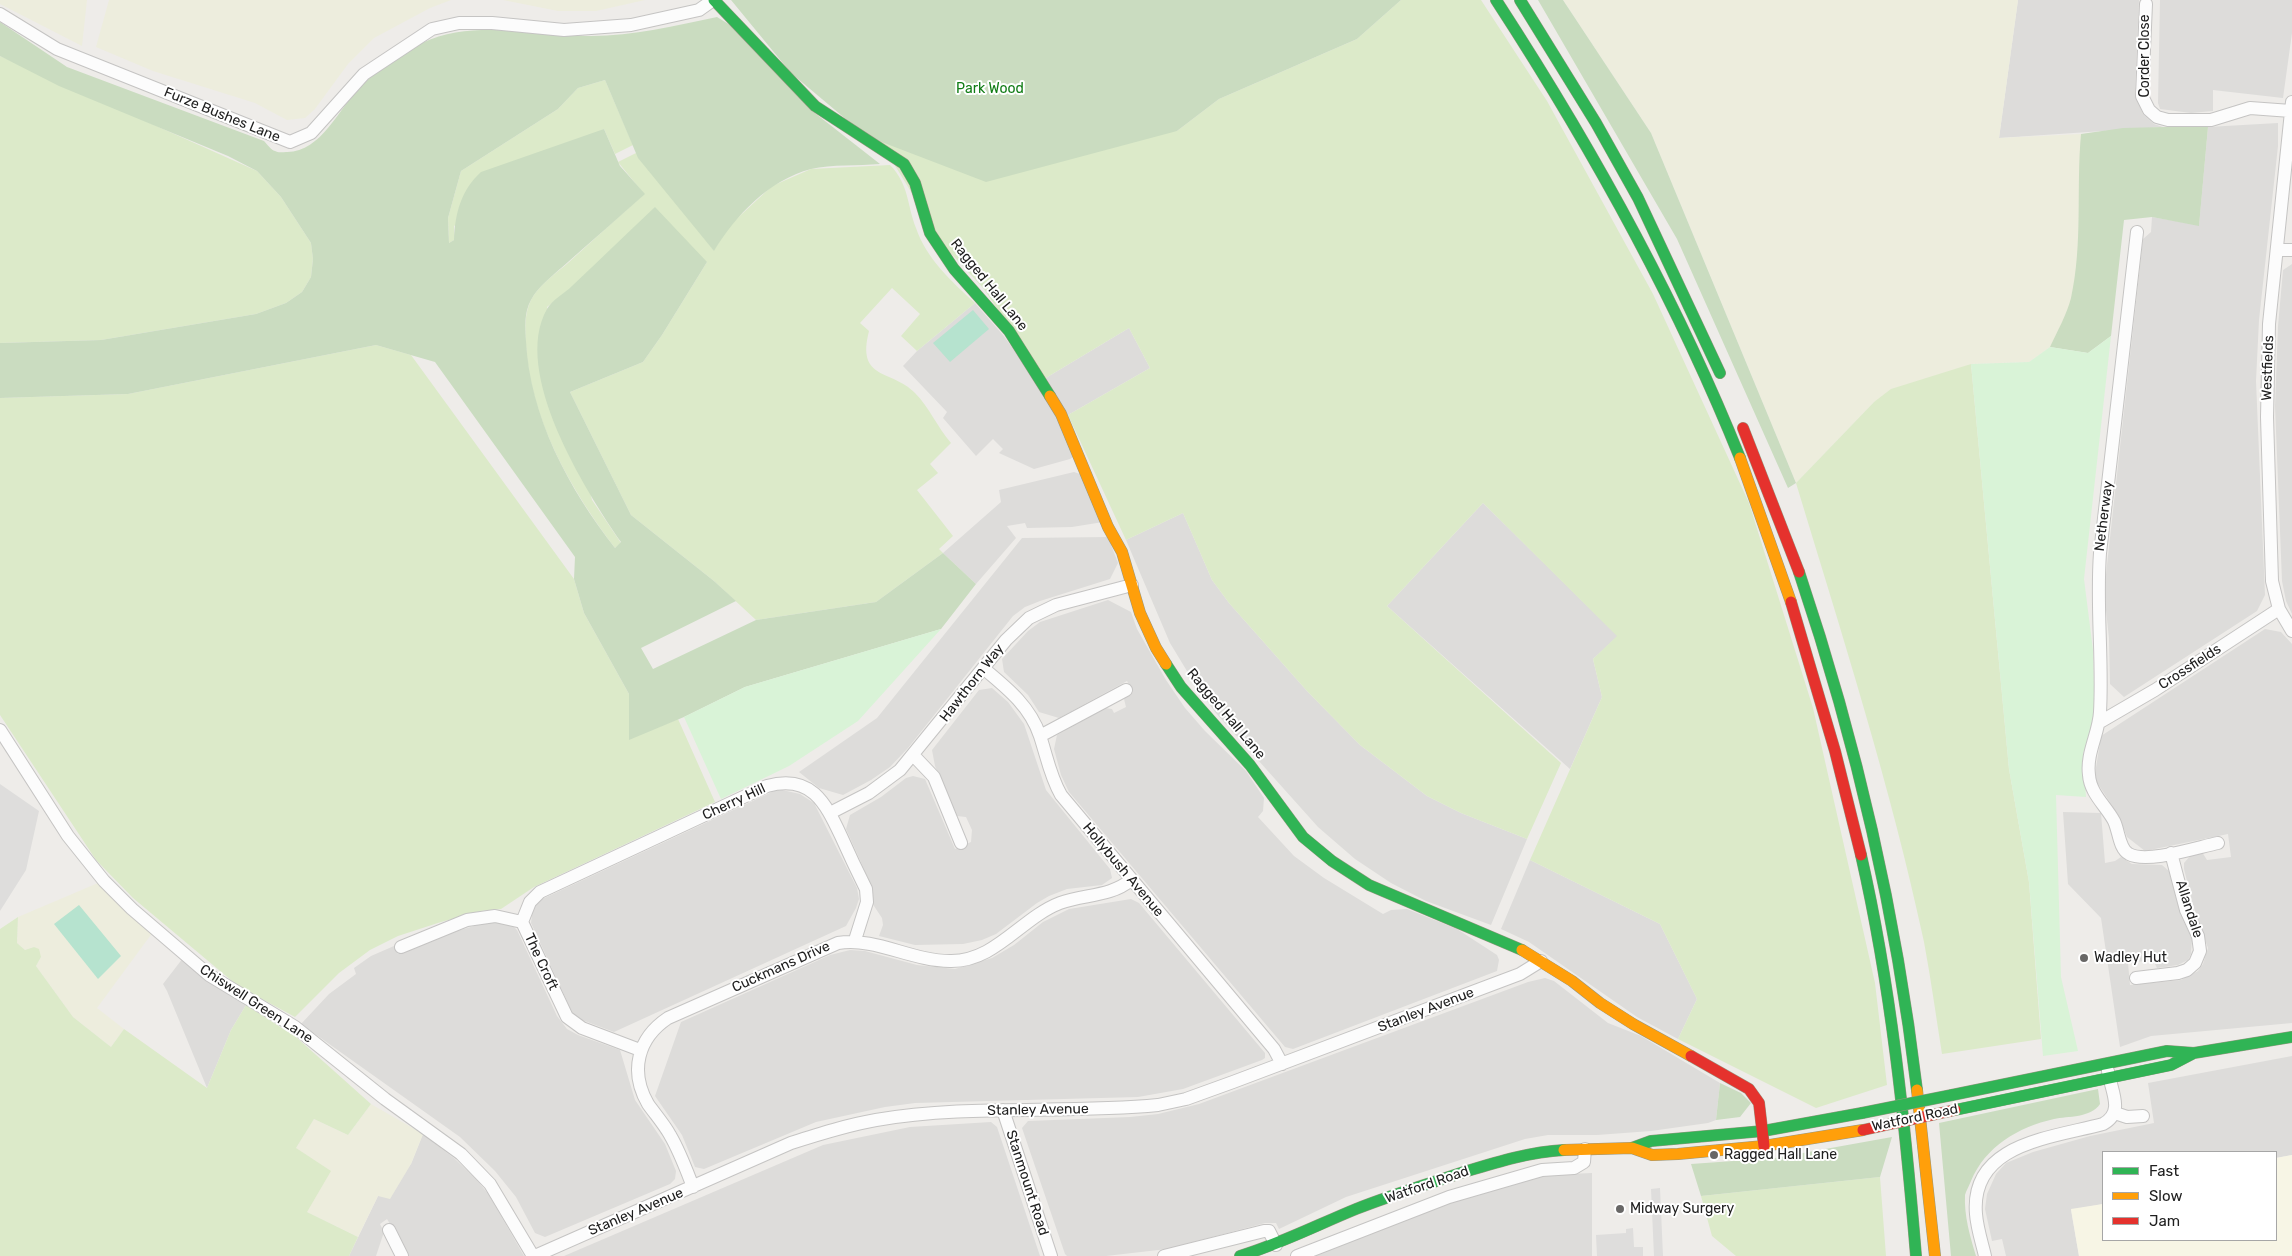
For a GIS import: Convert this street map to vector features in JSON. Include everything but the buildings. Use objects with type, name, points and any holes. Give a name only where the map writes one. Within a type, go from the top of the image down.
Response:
[{"type":"main road","name":"Ragged Hall Lane","points":[[713,0],[815,106],[904,164],[915,183],[930,233],[954,268],[1009,331],[1061,414],[1108,527],[1122,552],[1147,630],[1181,687],[1250,764],[1290,820],[1316,848],[1376,888],[1513,945],[1572,981],[1600,1003],[1633,1024],[1749,1089],[1759,1103],[1764,1146]]},
{"type":"main road","points":[[1496,0],[1552,86],[1602,170],[1658,276],[1696,356],[1752,487],[1802,632],[1848,802],[1885,980],[1907,1146],[1916,1256]]},
{"type":"main road","points":[[1520,0],[1572,84],[1638,198],[1699,324],[1726,388]]},
{"type":"main road","points":[[1738,415],[1765,479],[1808,598],[1838,694],[1882,871],[1912,1043],[1935,1256]]},
{"type":"main road","name":"Watford Road","points":[[1242,1256],[1276,1244],[1356,1209],[1503,1160],[1545,1151],[1632,1148],[1651,1141],[1763,1131],[1862,1114],[2167,1051],[2194,1053],[2292,1037]]},
{"type":"main road","name":"Watford Road","points":[[1632,1148],[1652,1155],[1764,1146],[1863,1130],[2171,1065],[2194,1053]]},
{"type":"street","name":"Furze Bushes Lane","points":[[0,14],[58,49],[290,142],[311,133],[364,74],[432,30],[459,23],[492,23],[564,30],[631,25],[685,14],[698,10],[713,0]]},
{"type":"street","name":"Corder Close","points":[[2146,4],[2142,96],[2149,110],[2157,116],[2168,120],[2211,120],[2250,108],[2292,106]]},
{"type":"street","name":"Westfields","points":[[2292,106],[2269,324],[2267,417],[2272,581],[2279,609],[2292,631]]},
{"type":"street","name":"Netherway","points":[[2137,232],[2099,563],[2098,583],[2102,652],[2100,722],[2096,730],[2088,769],[2091,785],[2113,819],[2122,846],[2126,852],[2136,857],[2171,853]]},
{"type":"street","points":[[2277,250],[2292,250]]},
{"type":"street","name":"Hawthorn Way","points":[[830,813],[885,783],[914,756],[983,668],[1018,627],[1041,611],[1132,585]]},
{"type":"street","name":"Crossfields","points":[[2100,722],[2155,690],[2279,609]]},
{"type":"street","name":"Hollybush Avenue","points":[[983,668],[1015,694],[1028,712],[1040,736],[1051,776],[1061,796],[1274,1049],[1282,1064]]},
{"type":"street","points":[[1040,736],[1126,690]]},
{"type":"street","name":"Chiswell Green Lane","points":[[0,730],[68,836],[104,881],[132,909],[209,975],[295,1027],[385,1099],[461,1154],[496,1192],[534,1256]]},
{"type":"street","points":[[914,756],[934,777],[960,843]]},
{"type":"street","name":"Cherry Hill","points":[[522,922],[530,902],[540,892],[767,786],[782,782],[809,789],[823,801],[830,813],[867,896],[855,940]]},
{"type":"street","points":[[2171,853],[2218,843]]},
{"type":"street","name":"Allandale","points":[[2136,978],[2178,973],[2191,967],[2198,957],[2200,943],[2186,910],[2171,853]]},
{"type":"street","name":"Cuckmans Drive","points":[[693,1187],[675,1143],[642,1092],[637,1070],[640,1050],[651,1032],[668,1018],[827,946],[855,940],[918,958],[935,961],[966,960],[996,946],[1045,910],[1075,898],[1111,892],[1131,880]]},
{"type":"street","name":"The Croft","points":[[401,947],[467,920],[495,916],[522,922],[568,1017],[582,1028],[640,1050]]},
{"type":"street","name":"Stanley Avenue","points":[[534,1256],[791,1143],[830,1130],[876,1120],[932,1113],[1131,1108],[1186,1099],[1520,974],[1541,961]]},
{"type":"street","points":[[2107,1063],[2115,1113]]},
{"type":"street","name":"Stanmount Road","points":[[1003,1110],[1051,1256]]},
{"type":"street","points":[[2115,1113],[2127,1117],[2143,1116]]},
{"type":"street","points":[[1985,1256],[1976,1215],[1977,1194],[1982,1178],[1990,1166],[2013,1148],[2103,1124],[2115,1113]]},
{"type":"street","name":"Watford Road","points":[[1297,1256],[1449,1197],[1501,1180],[1542,1170],[1578,1166],[1584,1162],[1585,1149]]},
{"type":"street","points":[[389,1230],[402,1256]]},
{"type":"street","points":[[1164,1256],[1264,1231],[1269,1231],[1276,1244]]},
{"type":"shaded area","points":[[2018,0],[2139,0],[2135,94],[2143,114],[2154,124],[2163,127],[1999,138]]},
{"type":"shaded area","points":[[2160,0],[2292,0],[2292,33],[2283,98],[2213,90],[2213,111],[2191,113],[2160,109],[2158,103]]},
{"type":"shaded area","points":[[2278,123],[2278,146],[2259,320],[2256,381],[2265,595],[2257,611],[2124,697],[2110,684],[2109,638],[2104,592],[2143,239],[2151,232],[2152,217],[2199,225],[2208,127]]},
{"type":"shaded area","points":[[2292,264],[2292,614],[2286,601],[2282,581],[2275,406],[2278,326],[2283,270]]},
{"type":"shaded area","points":[[975,303],[1003,335],[1056,408],[1073,457],[1070,459],[1034,469],[999,453],[1003,449],[993,439],[976,456],[943,418],[947,412],[903,366],[917,351]]},
{"type":"shaded area","points":[[1129,328],[1150,368],[1068,415],[1044,379]]},
{"type":"shaded area","points":[[1074,472],[1080,474],[1103,522],[1072,527],[1027,528],[1025,523],[1007,526],[1016,538],[976,584],[943,553],[1001,502],[999,490]]},
{"type":"shaded area","points":[[1483,503],[1618,636],[1593,659],[1602,697],[1570,769],[1387,606]]},
{"type":"shaded area","points":[[1183,513],[1212,580],[1229,603],[1307,691],[1360,745],[1427,796],[1461,813],[1527,839],[1491,925],[1426,901],[1391,883],[1355,859],[1318,827],[1215,712],[1170,643],[1126,540]]},
{"type":"shaded area","points":[[1108,537],[1118,563],[1110,579],[1040,601],[1025,607],[1013,616],[908,748],[890,767],[843,795],[819,788],[799,772],[877,718],[1022,538]]},
{"type":"shaded area","points":[[1108,600],[1131,612],[1137,629],[1166,680],[1185,708],[1205,731],[1246,771],[1264,798],[1263,811],[1258,817],[1294,856],[1324,878],[1383,914],[1391,910],[1407,909],[1457,929],[1497,955],[1499,960],[1497,971],[1293,1049],[1285,1047],[1069,792],[1061,775],[1054,749],[1057,735],[1105,708],[1112,709],[1114,713],[1126,707],[1124,699],[1133,692],[1127,681],[1059,718],[1039,712],[1028,695],[1004,672],[1002,659],[1028,631],[1040,622]]},
{"type":"shaded area","points":[[2265,629],[2281,632],[2292,644],[2292,1023],[2151,1036],[2120,1047],[2101,918],[2068,884],[2063,812],[2101,813],[2105,863],[2115,861],[2121,857],[2132,864],[2162,865],[2169,871],[2181,916],[2192,939],[2191,954],[2188,960],[2178,965],[2157,968],[2153,960],[2128,963],[2130,985],[2181,980],[2198,971],[2203,964],[2208,948],[2193,905],[2184,863],[2191,855],[2202,852],[2207,860],[2231,857],[2228,834],[2145,851],[2127,837],[2119,816],[2096,781],[2095,774],[2101,736]]},
{"type":"shaded area","points":[[992,688],[1008,702],[1024,724],[1046,790],[1110,869],[1112,878],[1102,885],[1067,889],[1049,896],[996,934],[982,940],[963,944],[915,945],[879,936],[883,925],[882,918],[872,903],[872,887],[846,829],[850,815],[881,797],[906,778],[913,776],[925,779],[955,849],[971,842],[972,830],[966,817],[957,816],[935,766],[932,750],[979,690]]},
{"type":"shaded area","points":[[0,784],[39,811],[26,870],[0,911]]},
{"type":"shaded area","points":[[782,790],[800,794],[814,803],[857,888],[859,899],[846,926],[614,1032],[582,1020],[573,1014],[531,923],[533,907],[538,901],[774,791]]},
{"type":"shaded area","points":[[1530,860],[1660,924],[1697,999],[1678,1039],[1637,1017],[1529,942],[1501,929]]},
{"type":"shaded area","points":[[1131,899],[1139,903],[1265,1053],[1265,1058],[1183,1089],[1138,1097],[915,1103],[885,1107],[816,1122],[704,1169],[695,1167],[682,1135],[655,1096],[681,1022],[830,955],[850,950],[865,951],[917,965],[955,969],[992,958],[1014,945],[1043,922],[1069,909]]},
{"type":"shaded area","points":[[491,921],[512,925],[517,930],[557,1016],[567,1029],[578,1035],[620,1050],[635,1100],[665,1144],[676,1171],[675,1179],[670,1184],[545,1237],[535,1233],[516,1197],[495,1171],[460,1137],[301,1024],[329,994],[356,974],[354,968],[371,956],[394,946],[398,954],[430,939]]},
{"type":"shaded area","points":[[183,958],[246,1005],[231,1030],[207,1088],[163,984]]},
{"type":"shaded area","points":[[1545,978],[1554,981],[1608,1023],[1641,1036],[1720,1083],[1716,1120],[1708,1123],[1651,1131],[1597,1135],[1548,1135],[1525,1139],[1346,1197],[1279,1229],[1276,1223],[1265,1223],[1167,1249],[1106,1256],[1067,1256],[1065,1254],[1022,1128],[1028,1121],[1130,1117],[1158,1114],[1199,1104],[1528,982]]},
{"type":"shaded area","points":[[2292,1056],[2292,1155],[2277,1158],[2277,1151],[2102,1151],[2102,1204],[2071,1210],[2079,1256],[2006,1256],[2002,1239],[1992,1241],[1985,1209],[1987,1194],[1996,1174],[2006,1163],[2033,1152],[2090,1136],[2154,1123],[2148,1083]]},
{"type":"shaded area","points":[[991,1122],[997,1127],[1040,1256],[564,1256],[823,1145],[910,1127]]},
{"type":"shaded area","points":[[423,1134],[455,1159],[477,1180],[489,1195],[524,1256],[409,1256],[387,1219],[380,1224],[384,1232],[376,1256],[349,1256],[378,1196],[411,1164]]},
{"type":"shaded area","points":[[2292,1155],[2292,1256],[2079,1256],[2071,1209],[2102,1204],[2102,1241],[2277,1241],[2277,1158]]},
{"type":"shaded area","points":[[1592,1173],[1592,1256],[1314,1256],[1447,1203],[1546,1175]]},
{"type":"shaded area","points":[[1660,1188],[1663,1256],[1654,1256],[1651,1189]]},
{"type":"shaded area","points":[[1633,1228],[1634,1247],[1643,1247],[1643,1256],[1597,1256],[1596,1235],[1626,1233],[1626,1229]]},
{"type":"green space","points":[[0,0],[87,0],[82,46],[0,4]]},
{"type":"green space","points":[[109,0],[451,0],[430,8],[374,38],[348,64],[315,109],[305,118],[287,120],[255,103],[153,71],[96,47]]},
{"type":"green space","points":[[503,0],[645,0],[596,11],[558,11]]},
{"type":"green space","name":"Park Wood","points":[[731,0],[1401,0],[1357,39],[1219,99],[1177,131],[986,182],[866,136],[791,73]]},
{"type":"green space","points":[[1401,0],[1481,0],[1547,101],[1653,294],[1749,503],[1813,708],[1875,983],[1887,1085],[1816,1108],[1678,1039],[1697,999],[1660,924],[1530,860],[1602,697],[1593,659],[1617,636],[1483,503],[1387,606],[1561,763],[1527,839],[1461,813],[1427,796],[1360,745],[1307,691],[1229,603],[1212,580],[1183,513],[1126,540],[1068,415],[1150,368],[1129,328],[1044,379],[984,289],[944,246],[880,141],[1177,131],[1219,99],[1357,39]]},
{"type":"green space","points":[[1538,0],[1563,0],[1651,133],[1796,483],[1788,488],[1677,239]]},
{"type":"green space","points":[[1563,0],[2018,0],[1999,138],[2081,134],[2080,228],[2074,310],[2050,347],[2029,362],[1971,364],[1874,402],[1796,483],[1651,133]]},
{"type":"green space","points":[[717,17],[735,28],[811,110],[880,164],[819,167],[796,174],[767,191],[755,201],[732,225],[714,251],[638,158],[605,80],[578,88],[558,109],[461,171],[448,218],[449,243],[454,240],[460,203],[468,187],[481,172],[604,129],[620,166],[645,194],[534,295],[527,310],[525,331],[529,369],[535,397],[555,451],[582,501],[615,548],[621,542],[589,493],[572,462],[557,430],[545,397],[538,365],[538,335],[547,309],[552,303],[655,207],[707,262],[643,362],[570,392],[631,515],[714,581],[736,601],[641,648],[653,669],[756,620],[876,602],[943,553],[976,584],[941,629],[745,687],[684,717],[629,740],[629,694],[584,613],[574,579],[575,557],[435,362],[376,345],[128,394],[0,398],[0,343],[101,340],[256,314],[286,303],[302,292],[311,277],[313,259],[311,243],[281,197],[257,171],[228,156],[59,86],[0,56],[0,22],[67,67],[264,141],[276,152],[280,152],[298,150],[309,145],[328,128],[352,96],[374,74],[405,52],[422,43],[442,36],[482,30],[586,36],[618,35]]},
{"type":"green space","points":[[0,56],[257,171],[281,197],[311,243],[313,259],[311,277],[302,292],[286,303],[256,314],[101,340],[0,343]]},
{"type":"green space","points":[[605,80],[633,145],[615,154],[604,129],[454,226],[454,240],[449,243],[448,218],[461,171],[558,109],[578,88]]},
{"type":"green space","points":[[2208,127],[2199,226],[2152,217],[2124,220],[2111,336],[2088,353],[2050,347],[2069,304],[2075,278],[2081,134],[2123,128]]},
{"type":"green space","points":[[636,153],[714,250],[729,226],[772,186],[811,169],[890,165],[904,187],[916,228],[926,249],[949,278],[975,303],[917,351],[901,336],[920,314],[892,288],[860,323],[869,331],[866,347],[867,358],[872,366],[878,372],[906,385],[915,393],[951,443],[930,464],[938,473],[917,490],[953,536],[939,549],[943,553],[876,602],[756,620],[714,581],[631,515],[570,392],[643,362],[707,262],[567,291],[547,307],[592,500],[621,543],[615,548],[569,478],[544,426],[535,400],[529,373],[526,345],[527,311],[534,295],[553,275],[644,194],[618,162]]},
{"type":"green space","points":[[973,310],[989,329],[950,362],[933,343]]},
{"type":"green space","points":[[2111,336],[2084,579],[2093,650],[2095,723],[2083,753],[2086,797],[2056,795],[2061,977],[2078,1051],[2043,1056],[2029,882],[2009,769],[1971,364],[2029,362],[2050,347],[2088,353]]},
{"type":"green space","points":[[376,345],[411,355],[574,579],[584,613],[629,694],[629,739],[678,719],[715,802],[534,887],[501,909],[481,911],[441,922],[398,936],[370,950],[339,973],[295,1017],[238,986],[133,898],[96,860],[0,715],[0,398],[128,394]]},
{"type":"green space","points":[[1971,364],[2009,769],[2029,882],[2041,1039],[1942,1054],[1924,942],[1897,826],[1865,711],[1796,483],[1874,402],[1891,389]]},
{"type":"green space","points":[[941,629],[858,721],[789,766],[721,799],[684,717],[745,687]]},
{"type":"green space","points":[[98,883],[153,932],[97,1008],[124,1029],[111,1047],[73,1017],[36,966],[41,957],[34,947],[25,950],[17,943],[18,917]]},
{"type":"green space","points":[[79,905],[121,956],[98,979],[54,924]]},
{"type":"green space","points":[[18,917],[17,943],[25,950],[34,947],[39,949],[41,957],[36,966],[73,1017],[111,1047],[124,1029],[207,1088],[231,1030],[246,1005],[296,1037],[371,1104],[348,1135],[314,1119],[296,1148],[331,1171],[307,1212],[358,1237],[349,1256],[0,1256],[0,929]]},
{"type":"green space","points":[[1720,1083],[1741,1093],[1751,1103],[1740,1117],[1716,1120]]},
{"type":"green space","points":[[2098,1089],[2100,1104],[2096,1109],[2079,1116],[2054,1119],[2028,1127],[2004,1140],[1985,1158],[1977,1169],[1965,1195],[1966,1218],[1976,1256],[1951,1256],[1939,1123]]},
{"type":"green space","points":[[371,1104],[423,1134],[411,1164],[390,1199],[378,1196],[358,1237],[307,1212],[296,1148],[314,1119],[348,1135]]},
{"type":"green space","points":[[1892,1137],[1880,1177],[1701,1196],[1691,1164],[1775,1158]]},
{"type":"green space","points":[[1880,1177],[1886,1256],[1736,1256],[1712,1236],[1701,1196]]},
{"type":"traffic: fast","points":[[714,0],[815,106],[904,164],[915,183],[930,233],[954,269],[1009,331],[1050,396]]},
{"type":"traffic: fast","points":[[1496,0],[1565,110],[1629,223],[1688,339],[1740,458]]},
{"type":"traffic: fast","points":[[1520,0],[1596,123],[1638,198],[1720,373]]},
{"type":"traffic: fast","points":[[1799,572],[1839,699],[1872,828],[1898,958],[1917,1090]]},
{"type":"traffic: fast","points":[[1166,664],[1181,687],[1250,765],[1303,837],[1332,861],[1369,885],[1522,950]]},
{"type":"traffic: fast","points":[[1861,855],[1881,954],[1896,1054],[1916,1256]]},
{"type":"traffic: fast","points":[[1952,1095],[2167,1051],[2194,1053],[2292,1037]]},
{"type":"traffic: fast","points":[[1955,1110],[2171,1065],[2194,1053]]},
{"type":"traffic: fast","points":[[1862,1113],[1952,1095]]},
{"type":"traffic: fast","points":[[1632,1148],[1651,1141],[1763,1131],[1862,1113]]},
{"type":"traffic: fast","points":[[1240,1256],[1284,1240],[1369,1204],[1423,1185],[1513,1158],[1564,1150]]},
{"type":"traffic: slow","points":[[1050,396],[1061,414],[1108,527],[1122,552],[1140,613],[1156,648],[1166,664]]},
{"type":"traffic: slow","points":[[1740,458],[1791,602]]},
{"type":"traffic: slow","points":[[1522,950],[1572,981],[1600,1003],[1633,1024],[1691,1056]]},
{"type":"traffic: slow","points":[[1917,1090],[1935,1256]]},
{"type":"traffic: slow","points":[[1564,1150],[1632,1148],[1652,1155],[1678,1154],[1764,1146],[1863,1130]]},
{"type":"traffic: jam","points":[[1743,428],[1799,572]]},
{"type":"traffic: jam","points":[[1791,602],[1835,751],[1861,855]]},
{"type":"traffic: jam","points":[[1691,1056],[1749,1089],[1759,1103],[1764,1146]]},
{"type":"traffic: jam","points":[[1863,1130],[1955,1110]]},
{"type":"place","name":"Wadley Hut","points":[[2084,958]]},
{"type":"place","name":"Ragged Hall Lane","points":[[1714,1155]]},
{"type":"place","name":"Midway Surgery","points":[[1620,1209]]}]
